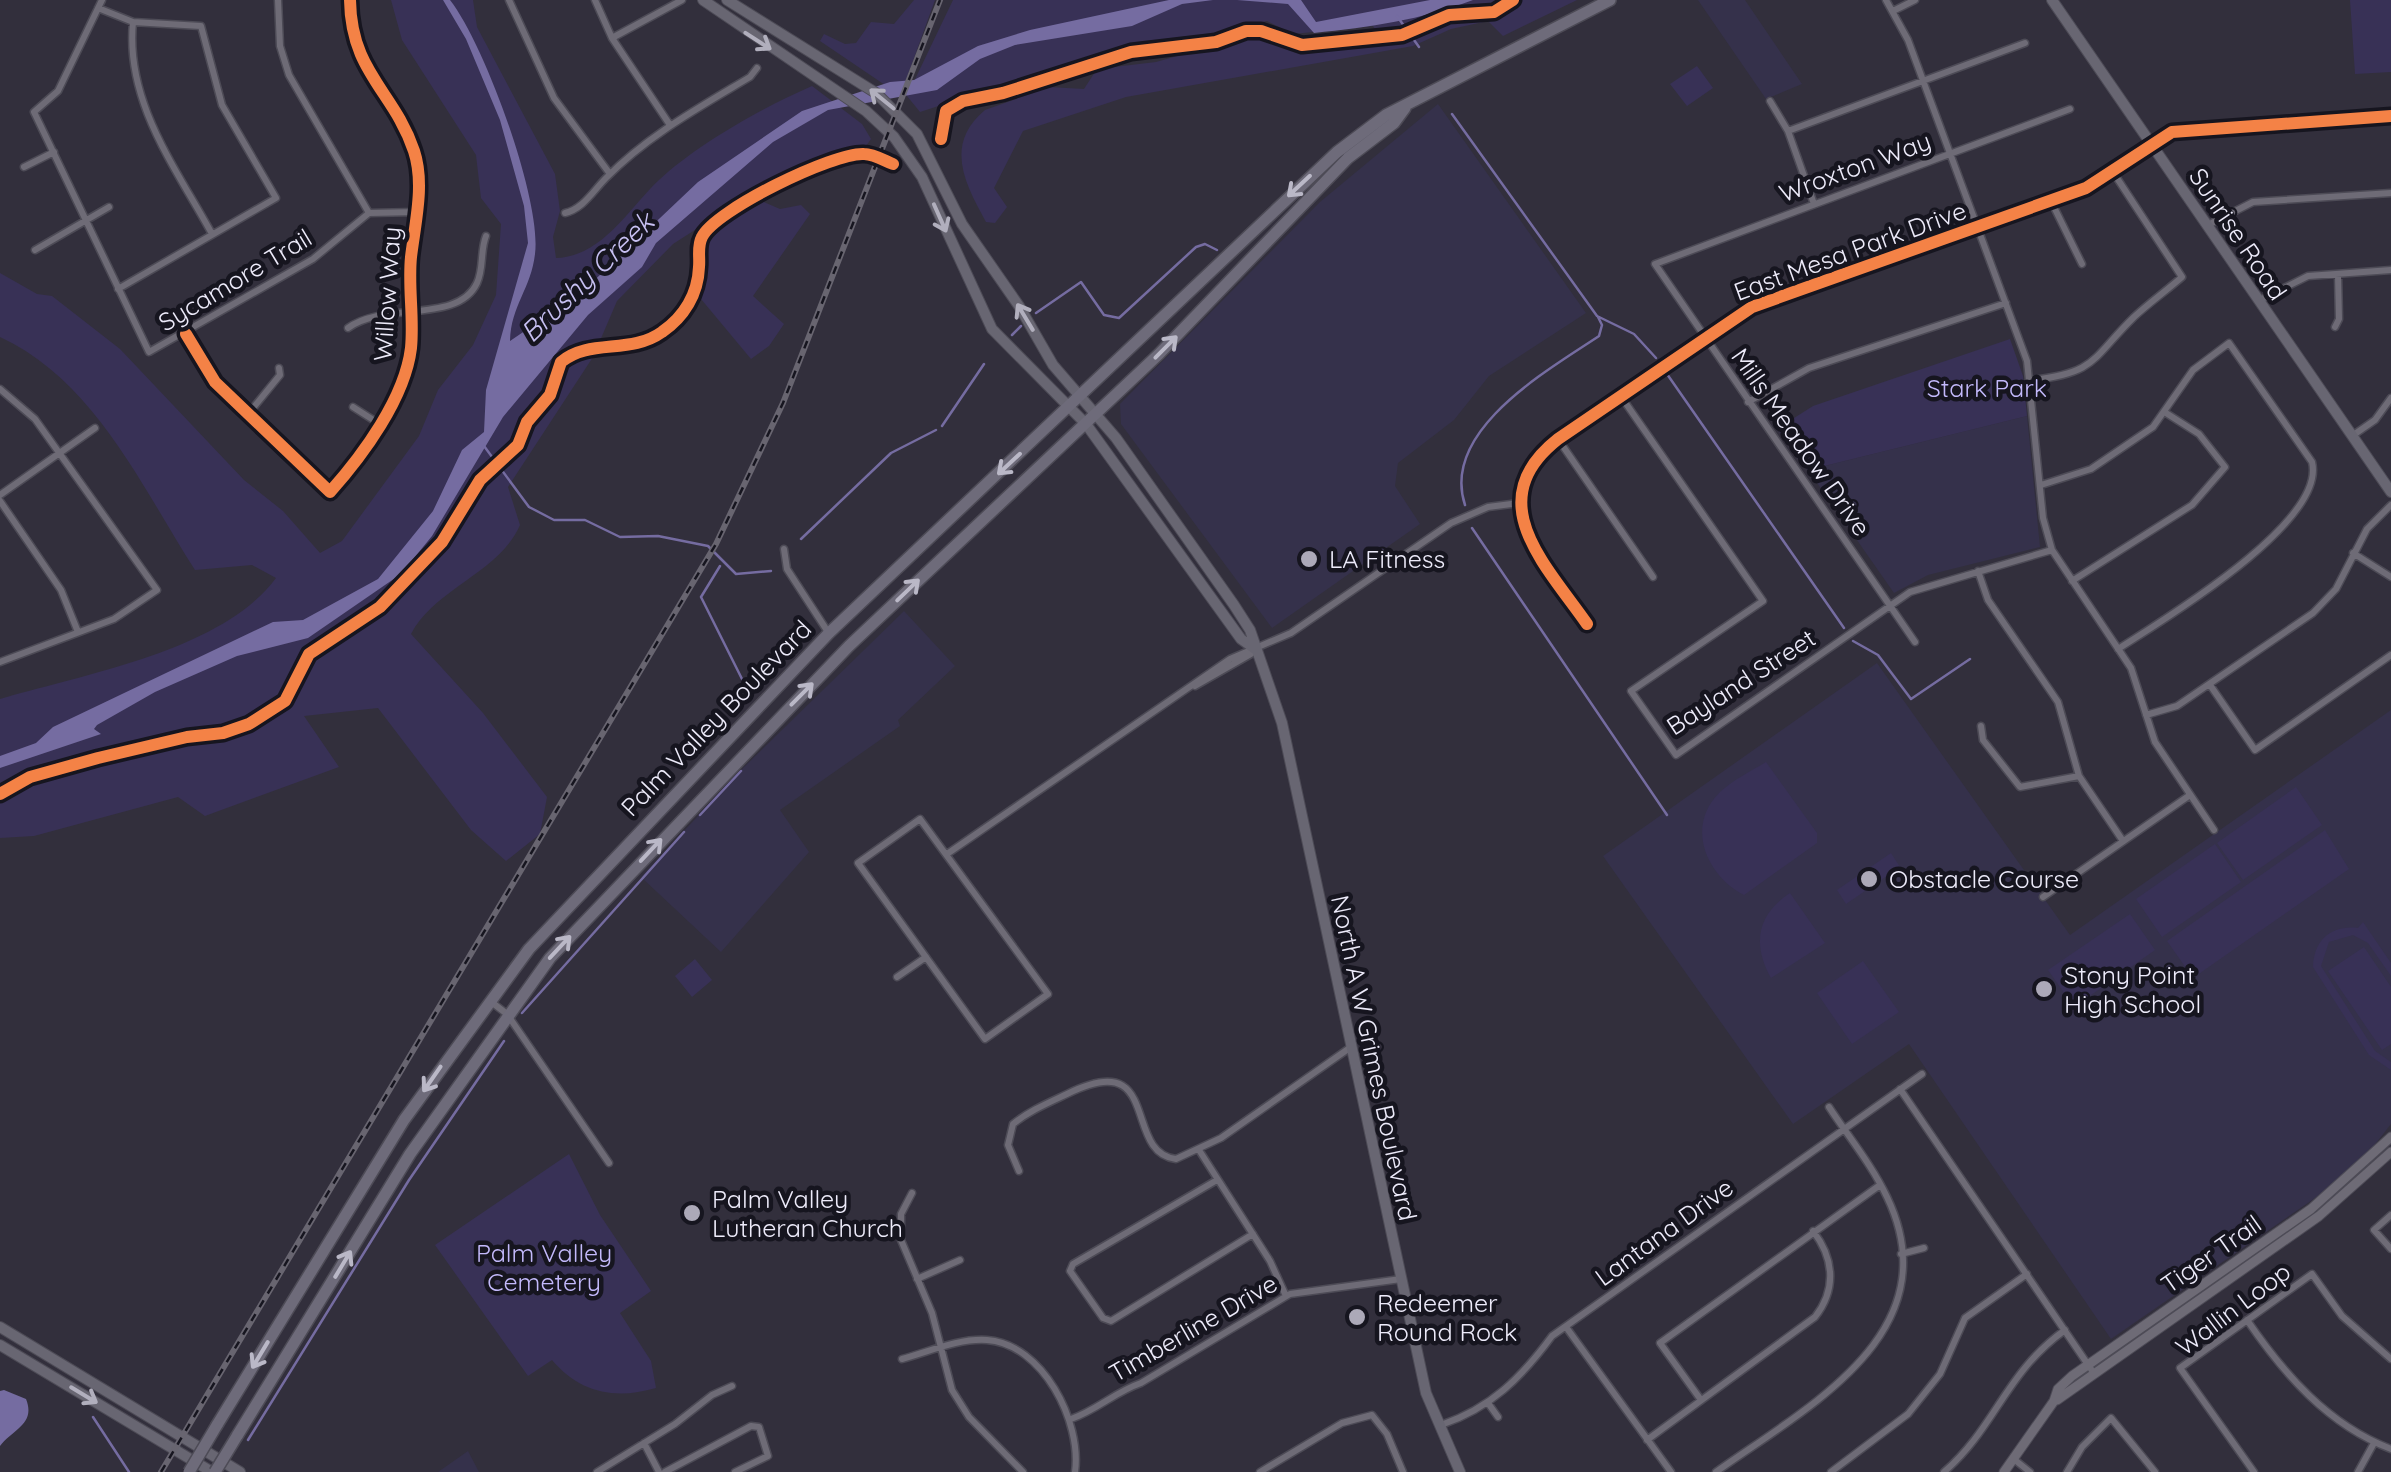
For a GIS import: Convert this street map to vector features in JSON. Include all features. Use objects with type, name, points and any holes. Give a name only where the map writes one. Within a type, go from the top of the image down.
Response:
[{"type":"highway","name":"Palm Valley Boulevard","points":[[188,1472],[404,1120],[489,1000],[600,870],[829,633],[1276,208],[1365,130],[1470,70],[1610,0]]},
{"type":"highway","name":"Palm Valley Boulevard","points":[[213,1472],[418,1142],[550,958],[849,646],[1096,415],[1348,158],[1394,123],[1405,108]]},
{"type":"highway","points":[[1234,278],[1234,270],[1277,225],[1276,208]]},
{"type":"highway","points":[[849,646],[844,634],[851,612]]},
{"type":"highway","points":[[828,667],[835,646],[829,633]]},
{"type":"main road","name":"North A W Grimes Boulevard","points":[[704,0],[892,134],[922,177],[992,329],[1086,424],[1242,639],[1256,650]]},
{"type":"main road","name":"North A W Grimes Boulevard","points":[[727,0],[844,72],[886,102],[916,134],[969,236],[1019,306],[1053,365],[1096,415],[1250,630],[1282,723],[1401,1279],[1438,1426],[1460,1472]]},
{"type":"main road","name":"Sunrise Road","points":[[2052,0],[2391,492]]},
{"type":"main road","points":[[1152,511],[1166,517],[1205,563]]},
{"type":"main road","points":[[1,1330],[240,1472]]},
{"type":"main road","points":[[0,1345],[213,1472]]},
{"type":"street","points":[[278,0],[280,46],[288,75],[369,212],[416,212]]},
{"type":"street","name":"Willow Way","points":[[186,334],[215,382],[330,492],[378,422],[406,370],[419,181],[414,151],[356,48],[350,0]]},
{"type":"street","points":[[509,0],[554,98],[610,174]]},
{"type":"street","points":[[594,0],[612,38],[670,126]]},
{"type":"street","points":[[612,38],[682,0]]},
{"type":"street","points":[[1886,0],[1923,81],[2032,380],[2043,518],[2052,550],[2135,678],[2154,742],[2214,830]]},
{"type":"street","points":[[1893,12],[1914,0]]},
{"type":"street","points":[[100,4],[133,22],[201,26],[222,105],[276,198],[118,289]]},
{"type":"street","name":"Sycamore Trail","points":[[100,4],[58,91],[34,112],[148,351],[186,334],[313,259],[369,212]]},
{"type":"street","points":[[133,22],[133,56],[144,106],[212,234]]},
{"type":"street","points":[[1788,131],[2024,43]]},
{"type":"street","points":[[565,213],[576,210],[610,174],[670,126],[750,77],[757,68]]},
{"type":"street","points":[[1770,101],[1788,131],[1814,204]]},
{"type":"street","name":"Wroxton Way","points":[[1654,264],[2070,109]]},
{"type":"street","name":"East Mesa Park Drive","points":[[1520,503],[1532,464],[1558,440],[1704,336],[1771,299],[2052,201],[2113,172],[2184,128],[2391,116]]},
{"type":"street","points":[[24,166],[54,152]]},
{"type":"street","points":[[2032,380],[2070,375],[2087,366],[2133,318],[2182,277],[2113,172]]},
{"type":"street","points":[[2207,225],[2253,202],[2391,194]]},
{"type":"street","points":[[2052,201],[2082,264]]},
{"type":"street","points":[[34,250],[109,208]]},
{"type":"street","points":[[348,328],[374,314],[450,306],[468,296],[481,274],[486,236]]},
{"type":"street","name":"Mills Meadow Drive","points":[[1654,264],[1915,642]]},
{"type":"street","points":[[2259,301],[2308,276],[2391,270]]},
{"type":"street","points":[[2335,326],[2340,319],[2338,275]]},
{"type":"street","points":[[1748,402],[1809,368],[2006,303]]},
{"type":"street","points":[[2042,484],[2091,470],[2153,427],[2193,370],[2229,342],[2312,462],[2313,481],[2264,548],[2118,649]]},
{"type":"street","points":[[249,413],[280,375],[279,368]]},
{"type":"street","points":[[0,389],[35,419],[157,590],[114,619],[0,662]]},
{"type":"street","name":"Bayland Street","points":[[1620,396],[1763,600],[1631,691],[1676,755],[1890,604],[1932,583],[2052,550]]},
{"type":"street","points":[[2352,436],[2375,420],[2391,398]]},
{"type":"street","points":[[353,407],[378,422]]},
{"type":"street","points":[[2072,582],[2192,505],[2225,466],[2199,434],[2166,412]]},
{"type":"street","points":[[78,632],[61,590],[0,498],[95,428]]},
{"type":"street","points":[[1558,440],[1653,578]]},
{"type":"street","points":[[946,854],[1194,686],[1291,633],[1451,524],[1488,508],[1520,503],[1532,543],[1587,624]]},
{"type":"street","points":[[2146,715],[2176,706],[2313,613],[2336,589],[2367,529],[2391,505]]},
{"type":"street","points":[[784,549],[787,569],[829,633]]},
{"type":"street","points":[[2353,553],[2391,577]]},
{"type":"street","points":[[1978,571],[1988,600],[2058,702],[2078,776],[2123,841]]},
{"type":"street","points":[[2210,685],[2255,750],[2391,655]]},
{"type":"street","points":[[1981,726],[1983,740],[2020,788],[2078,776]]},
{"type":"street","points":[[2042,898],[2190,795]]},
{"type":"street","points":[[920,819],[946,854],[1048,994],[985,1039],[858,862],[920,819]]},
{"type":"street","points":[[896,976],[926,956]]},
{"type":"street","points":[[489,1000],[507,1014],[609,1163]]},
{"type":"street","points":[[1019,1171],[1008,1145],[1013,1124],[1101,1080],[1116,1082],[1130,1093],[1162,1155],[1176,1159],[1199,1150],[1351,1047]]},
{"type":"street","name":"Lantana Drive","points":[[1438,1426],[1488,1403],[1528,1371],[1552,1336],[1922,1074]]},
{"type":"street","points":[[1900,1089],[2090,1368]]},
{"type":"street","points":[[1716,1472],[1831,1390],[1865,1360],[1893,1311],[1901,1254],[1896,1224],[1880,1185],[1829,1107]]},
{"type":"street","name":"Tiger Trail","points":[[2004,1472],[2054,1401],[2090,1368],[2311,1209],[2391,1136]]},
{"type":"street","points":[[1199,1150],[1253,1234],[1286,1296]]},
{"type":"street","name":"Tiger Trail","points":[[2090,1368],[2318,1216],[2391,1152]]},
{"type":"street","points":[[1217,1180],[1073,1264],[1070,1271],[1102,1318],[1111,1321],[1253,1234]]},
{"type":"street","points":[[1701,1400],[1660,1342],[1880,1185]]},
{"type":"street","points":[[912,1193],[903,1208],[899,1231],[962,1408],[1022,1472]]},
{"type":"street","points":[[2391,1215],[2374,1230],[2391,1249]]},
{"type":"street","points":[[1647,1440],[1806,1327],[1820,1310],[1829,1290],[1831,1268],[1826,1249],[1813,1231]]},
{"type":"street","points":[[1901,1254],[1924,1248]]},
{"type":"street","points":[[917,1279],[960,1260]]},
{"type":"street","points":[[1831,1472],[1908,1414],[1940,1374],[1965,1318],[2027,1274]]},
{"type":"street","name":"Wallin Loop","points":[[2254,1472],[2180,1368],[2312,1274],[2354,1330],[2391,1359]]},
{"type":"street","name":"Timberline Drive","points":[[1071,1420],[1101,1408],[1118,1391],[1142,1384],[1286,1296],[1401,1279]]},
{"type":"street","points":[[2247,1320],[2301,1390],[2374,1443],[2391,1449]]},
{"type":"street","points":[[1566,1327],[1671,1472]]},
{"type":"street","points":[[1944,1472],[1977,1437],[2028,1360],[2065,1330]]},
{"type":"street","points":[[902,1359],[982,1340],[1014,1348],[1036,1366],[1071,1420],[1075,1472]]},
{"type":"street","points":[[597,1472],[712,1395],[732,1386]]},
{"type":"street","points":[[1488,1403],[1498,1417]]},
{"type":"street","points":[[1260,1472],[1342,1422],[1372,1415],[1387,1434],[1403,1472]]},
{"type":"street","points":[[2067,1472],[2082,1448],[2110,1418],[2155,1472]]},
{"type":"street","points":[[644,1443],[662,1472],[751,1426],[762,1432],[768,1472]]},
{"type":"street","points":[[2358,1472],[2374,1443]]},
{"type":"street","points":[[735,1472],[766,1459]]},
{"type":"street","points":[[2014,1460],[2030,1472]]},
{"type":"shaded area","points":[[443,0],[450,0],[479,50],[508,123],[529,198],[535,254],[510,341],[582,292],[698,182],[802,111],[890,82],[914,80],[978,46],[1030,30],[1169,0],[1213,0],[1182,4],[1132,26],[1015,45],[980,59],[937,90],[828,110],[773,142],[656,243],[642,267],[588,315],[503,417],[432,536],[401,574],[308,638],[237,656],[155,692],[97,725],[94,729],[101,734],[0,768],[0,756],[36,743],[53,727],[273,622],[303,620],[378,579],[433,511],[462,450],[484,432],[486,390],[528,243],[524,206],[500,120],[466,39]]},
{"type":"shaded area","points":[[1237,0],[1301,0],[1316,22],[1430,0],[1473,0],[1395,22],[1314,33],[1288,4]]},
{"type":"shaded area","points":[[1698,0],[1745,0],[1802,84],[1766,99]]},
{"type":"shaded area","points":[[1438,104],[1586,313],[1489,376],[1454,420],[1398,463],[1395,486],[1420,524],[1272,628],[1121,424],[1120,404],[1320,202]]},
{"type":"shaded area","points":[[2027,416],[2040,547],[1928,575],[1894,593],[1808,470]]},
{"type":"shaded area","points":[[904,611],[955,666],[898,720],[900,726],[780,810],[809,852],[721,952],[641,877],[740,771]]},
{"type":"shaded area","name":"Stony Point High School","points":[[1877,663],[2070,935],[2391,710],[2391,1124],[2369,1152],[2318,1196],[2111,1339],[1909,1044],[1793,1124],[1603,856]]},
{"type":"shaded area","points":[[0,1391],[26,1399],[28,1415],[0,1446]]},
{"type":"shaded area","points":[[468,1451],[479,1472],[438,1472]]},
{"type":"green space","points":[[391,0],[473,0],[477,27],[555,174],[560,211],[553,237],[556,258],[572,256],[601,240],[659,180],[712,140],[812,86],[862,124],[871,139],[866,146],[829,157],[754,192],[673,244],[617,301],[593,357],[508,487],[520,525],[510,542],[435,604],[411,634],[483,713],[547,797],[540,834],[506,861],[471,830],[378,708],[304,716],[339,767],[205,816],[178,797],[34,836],[0,838],[0,699],[110,669],[187,642],[252,603],[276,578],[252,565],[195,570],[135,471],[89,408],[33,356],[0,337],[0,273],[37,294],[52,296],[120,349],[244,480],[283,511],[320,553],[342,541],[419,436],[438,390],[473,345],[496,295],[501,224],[481,198],[476,155],[402,40]]},
{"type":"green space","points":[[914,0],[935,0],[905,83],[885,85],[820,41],[824,34],[845,44],[856,43],[871,22],[894,24]]},
{"type":"green space","points":[[953,0],[1577,0],[1503,36],[1488,21],[1451,29],[1413,46],[1126,97],[1023,131],[994,188],[1007,207],[995,223],[986,222],[962,165],[965,137],[985,110],[1049,87],[1084,89],[1095,72],[1105,68],[1156,62],[1251,35],[1264,35],[1294,50],[1381,39],[1373,26],[1293,34],[1267,21],[1067,64],[920,112],[907,96]]},
{"type":"green space","points":[[2350,0],[2391,0],[2391,72],[2355,74]]},
{"type":"green space","points":[[1697,66],[1713,88],[1687,106],[1670,84]]},
{"type":"green space","points":[[757,199],[780,209],[801,205],[810,214],[753,296],[784,324],[769,346],[751,359],[696,293],[706,232]]},
{"type":"green space","name":"Stark Park","points":[[2010,339],[2023,376],[2027,416],[1808,470],[1777,429],[1813,406]]},
{"type":"green space","points":[[1766,762],[1817,833],[1817,843],[1744,895],[1710,863],[1702,834],[1704,820],[1709,805],[1720,792]]},
{"type":"green space","points":[[2296,787],[2322,825],[2243,880],[2217,843]]},
{"type":"green space","points":[[2325,830],[2349,869],[2193,978],[2167,941]]},
{"type":"green space","points":[[2215,844],[2241,882],[2162,937],[2136,899]]},
{"type":"green space","name":"Obstacle Course","points":[[1891,853],[1900,867],[1846,904],[1837,890]]},
{"type":"green space","points":[[1790,893],[1825,943],[1771,978],[1761,953],[1761,931],[1770,911]]},
{"type":"green space","points":[[2130,914],[2155,950],[2074,1007],[2048,970]]},
{"type":"green space","points":[[2363,922],[2391,963],[2391,976],[2368,943],[2353,935],[2329,942],[2321,966],[2375,1051],[2391,1062],[2391,1070],[2369,1055],[2313,967],[2317,949],[2326,936],[2340,929],[2358,928]]},
{"type":"green space","points":[[2364,947],[2391,987],[2391,1044],[2382,1050],[2328,971]]},
{"type":"green space","points":[[695,959],[712,980],[692,997],[675,976]]},
{"type":"green space","points":[[1863,961],[1899,1012],[1852,1044],[1817,993]]},
{"type":"green space","name":"Palm Valley Cemetery","points":[[569,1154],[600,1215],[651,1291],[620,1313],[651,1361],[656,1388],[626,1393],[599,1391],[574,1380],[552,1360],[528,1376],[435,1245]]},
{"type":"waterway","points":[[1397,16],[1419,47]]},
{"type":"waterway","points":[[1452,114],[1597,316],[1634,334],[1656,358]]},
{"type":"waterway","points":[[1036,313],[1081,282],[1104,315],[1119,318],[1196,247],[1205,244],[1217,250]]},
{"type":"waterway","points":[[1465,505],[1462,478],[1468,452],[1483,427],[1528,384],[1599,336],[1602,325],[1598,317]]},
{"type":"waterway","points":[[1012,335],[1021,326]]},
{"type":"waterway","points":[[942,426],[984,364]]},
{"type":"waterway","points":[[1667,374],[1844,628]]},
{"type":"waterway","points":[[801,539],[891,453],[936,430]]},
{"type":"waterway","points":[[484,446],[529,507],[554,520],[585,520],[620,537],[658,536],[708,546],[736,574],[771,571]]},
{"type":"waterway","points":[[1472,528],[1667,815]]},
{"type":"waterway","points":[[720,566],[701,597],[751,697]]},
{"type":"waterway","points":[[1853,641],[1878,655],[1911,699],[1970,659]]},
{"type":"waterway","points":[[700,815],[741,771]]},
{"type":"waterway","points":[[522,1013],[684,832]]},
{"type":"waterway","points":[[248,1440],[409,1180],[504,1041]]},
{"type":"waterway","points":[[93,1417],[129,1472]]},
{"type":"railway","points":[[161,1472],[716,544],[783,403],[940,0]]},
{"type":"cycle path","points":[[186,334],[215,382],[330,492],[369,443],[391,406],[411,348],[410,268],[419,177],[406,130],[365,64],[352,25],[350,0]]},
{"type":"cycle path","points":[[941,139],[946,111],[963,101],[1003,93],[1131,52],[1216,42],[1246,31],[1261,31],[1302,45],[1402,35],[1449,15],[1494,12],[1513,0]]},
{"type":"cycle path","points":[[1587,624],[1539,556],[1528,533],[1522,509],[1523,486],[1535,462],[1558,439],[1752,307],[2086,188],[2172,132],[2391,116]]},
{"type":"cycle path","points":[[0,794],[30,777],[98,758],[187,737],[223,733],[249,724],[285,701],[309,654],[380,607],[442,542],[480,480],[518,445],[527,422],[550,395],[561,362],[585,350],[650,339],[677,319],[693,295],[700,240],[711,226],[751,198],[828,162],[864,154],[893,164]]},
{"type":"place","name":"LA Fitness","points":[[1309,559]]},
{"type":"place","name":"Obstacle Course","points":[[1869,879]]},
{"type":"place","name":"Stony Point High School","points":[[2044,989]]},
{"type":"place","name":"Palm Valley Lutheran Church","points":[[692,1213]]},
{"type":"place","name":"Redeemer Round Rock","points":[[1357,1317]]},
{"type":"water label","name":"Brushy Creek","points":[[587,277]]}]
